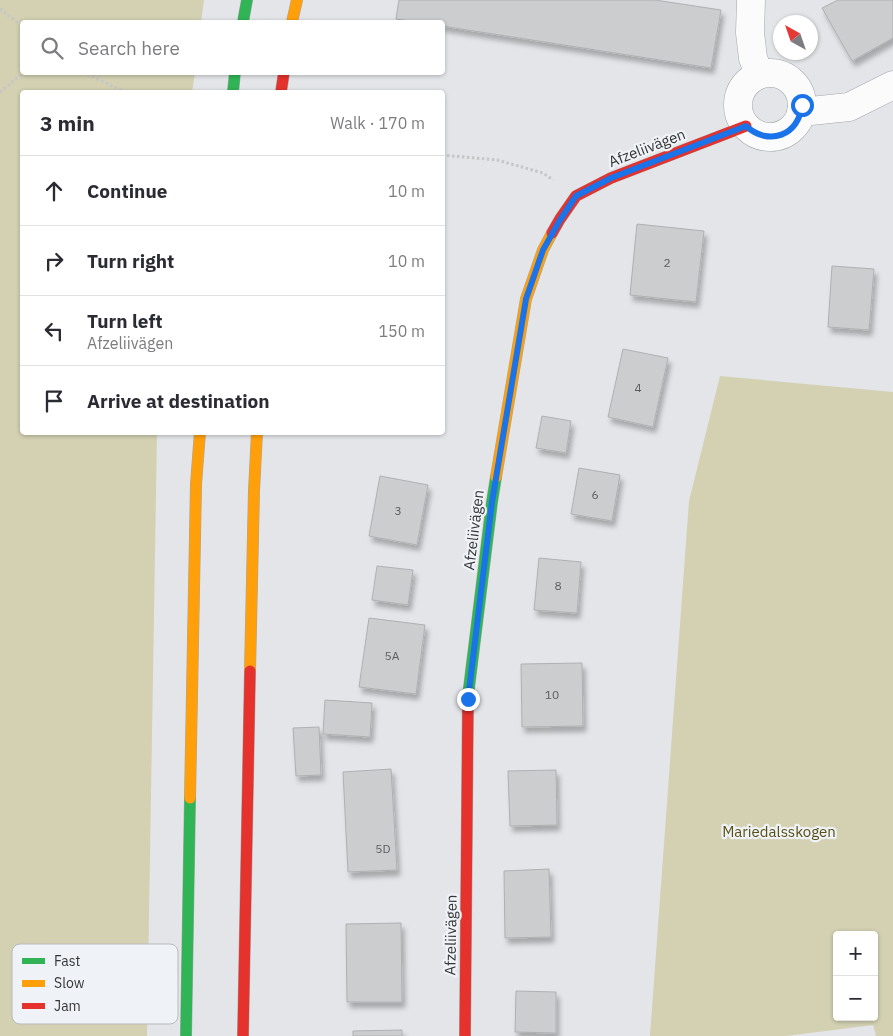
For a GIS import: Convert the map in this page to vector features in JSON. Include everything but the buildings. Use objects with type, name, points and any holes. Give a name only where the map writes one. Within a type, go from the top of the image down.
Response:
[{"type":"main road","points":[[243,20],[247,0]]},
{"type":"main road","points":[[292,20],[297,0]]},
{"type":"main road","points":[[233,90],[235,75]]},
{"type":"main road","points":[[281,90],[284,75]]},
{"type":"main road","name":"Afzeliivägen","points":[[465,1036],[468,699],[492,502],[526,299],[543,250],[576,196],[611,178],[746,126]]},
{"type":"main road","points":[[186,1036],[196,484],[200,435]]},
{"type":"main road","points":[[243,1036],[256,435]]},
{"type":"street","points":[[751,0],[750,34],[753,58],[759,74]]},
{"type":"street","points":[[767,72],[782,74],[795,84],[802,97],[802,112],[795,125],[778,136],[771,137],[757,134],[746,126],[738,106],[743,87],[759,74],[767,72]]},
{"type":"street","points":[[802,112],[849,107],[893,85]]},
{"type":"path","points":[[0,9],[20,24]]},
{"type":"path","points":[[0,92],[23,75]]},
{"type":"path","points":[[89,75],[121,90]]},
{"type":"path","points":[[445,155],[497,160],[543,172],[576,196]]},
{"type":"green space","points":[[0,0],[204,0],[201,20],[20,20],[20,75],[195,75],[192,90],[20,90],[20,435],[157,435],[149,944],[12,944],[12,1024],[147,1024],[147,1036],[0,1036]]},
{"type":"green space","name":"Mariedalsskogen","points":[[720,376],[893,392],[893,1036],[876,1036],[873,1025],[786,1036],[650,1036],[689,501]]},
{"type":"traffic: fast","points":[[243,20],[247,0]]},
{"type":"traffic: fast","points":[[233,90],[235,75]]},
{"type":"traffic: fast","points":[[468,696],[496,477]]},
{"type":"traffic: fast","points":[[186,1036],[190,798]]},
{"type":"traffic: slow","points":[[292,20],[297,0]]},
{"type":"traffic: slow","points":[[496,477],[526,299],[543,250],[552,233]]},
{"type":"traffic: slow","points":[[190,798],[196,484],[200,435]]},
{"type":"traffic: slow","points":[[250,671],[257,435]]},
{"type":"traffic: jam","points":[[281,90],[284,75]]},
{"type":"traffic: jam","points":[[552,233],[576,196],[611,178],[746,126]]},
{"type":"traffic: jam","points":[[243,1036],[250,671]]},
{"type":"traffic: jam","points":[[465,1036],[468,696]]},
{"type":"route","points":[[468,699],[492,502],[526,299],[543,250],[576,196],[611,178],[746,126],[757,134],[771,137],[778,136],[795,125],[802,112],[802,105]]}]
